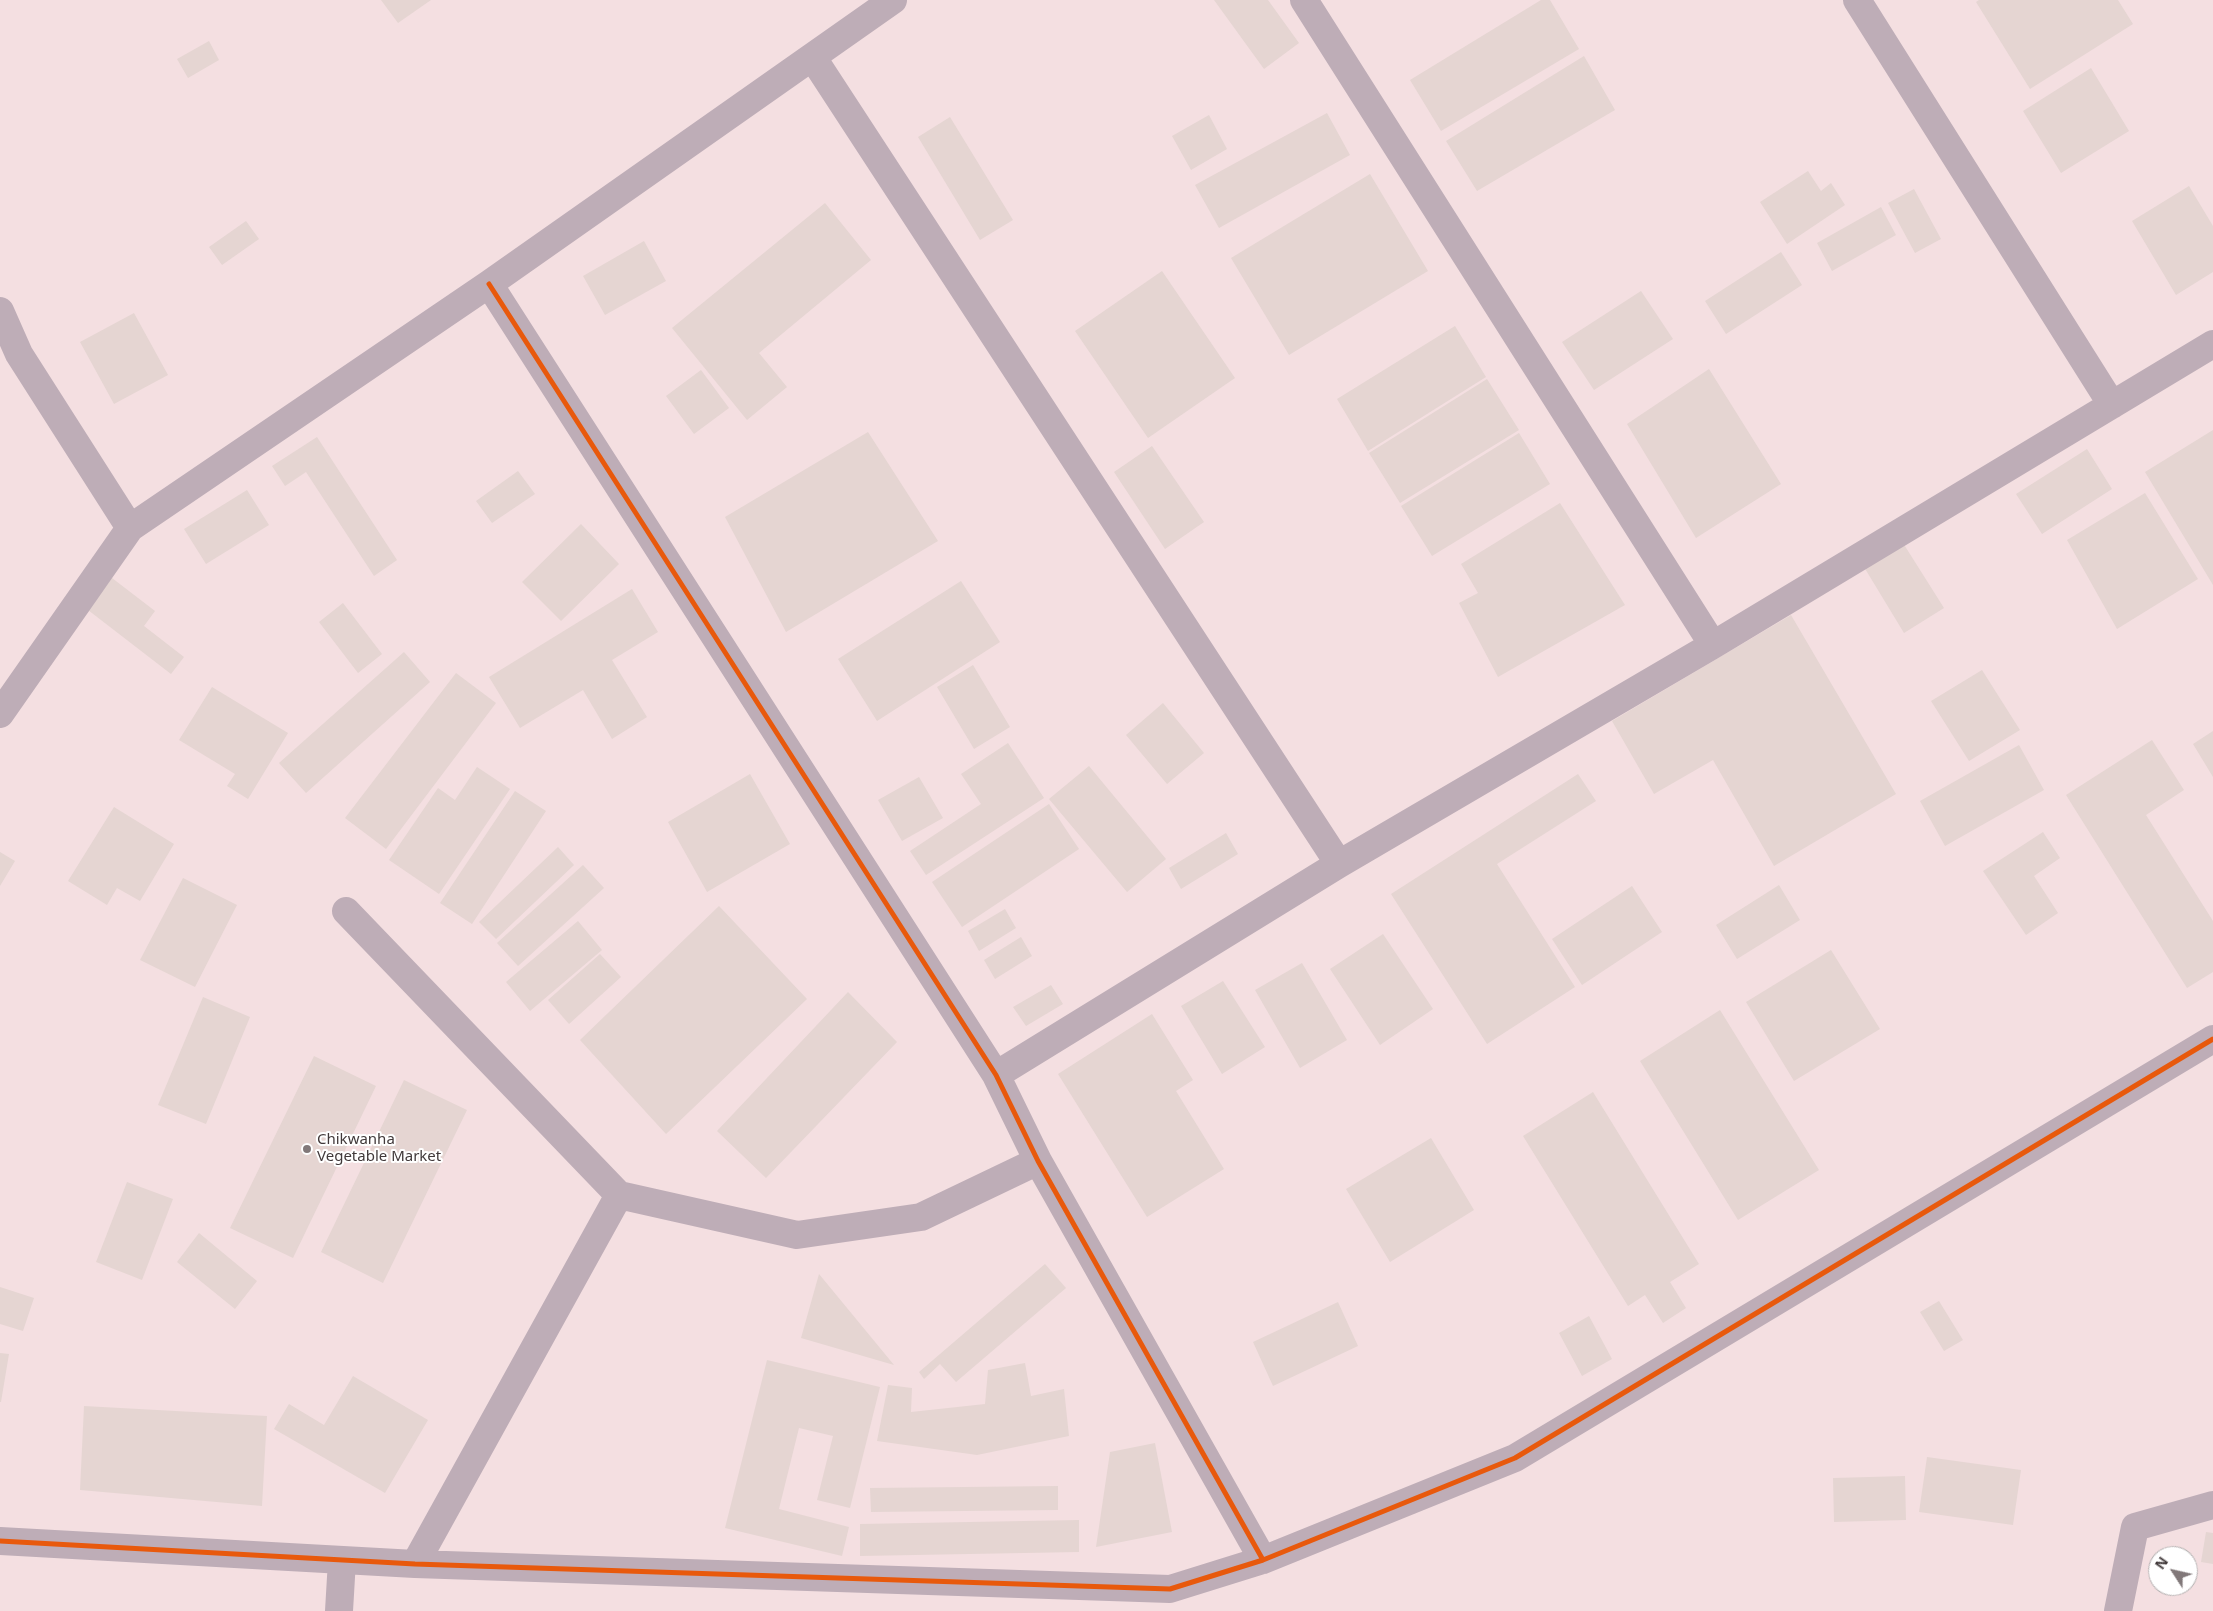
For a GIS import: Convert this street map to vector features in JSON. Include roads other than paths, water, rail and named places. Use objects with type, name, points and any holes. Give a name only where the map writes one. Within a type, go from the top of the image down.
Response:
[{"type":"street","points":[[0,714],[130,528],[489,284],[893,0]]},
{"type":"street","points":[[1304,0],[1713,645]]},
{"type":"street","points":[[1857,0],[2112,404]]},
{"type":"street","points":[[812,58],[1339,864]]},
{"type":"street","points":[[489,284],[996,1075],[1038,1161],[1263,1560]]},
{"type":"street","points":[[0,311],[19,354],[130,528]]},
{"type":"street","points":[[996,1075],[1339,864],[1713,645],[2213,344]]},
{"type":"street","points":[[346,911],[619,1195],[797,1235],[921,1217],[1038,1161]]},
{"type":"street","points":[[0,1541],[414,1564],[1170,1589],[1263,1560],[1516,1458],[2213,1039]]},
{"type":"street","points":[[414,1564],[619,1195]]},
{"type":"street","points":[[2118,1611],[2136,1527],[2213,1505]]},
{"type":"street","points":[[339,1611],[342,1560]]},
{"type":"place","name":"Chikwanha Vegetable Market","points":[[307,1149]]}]
